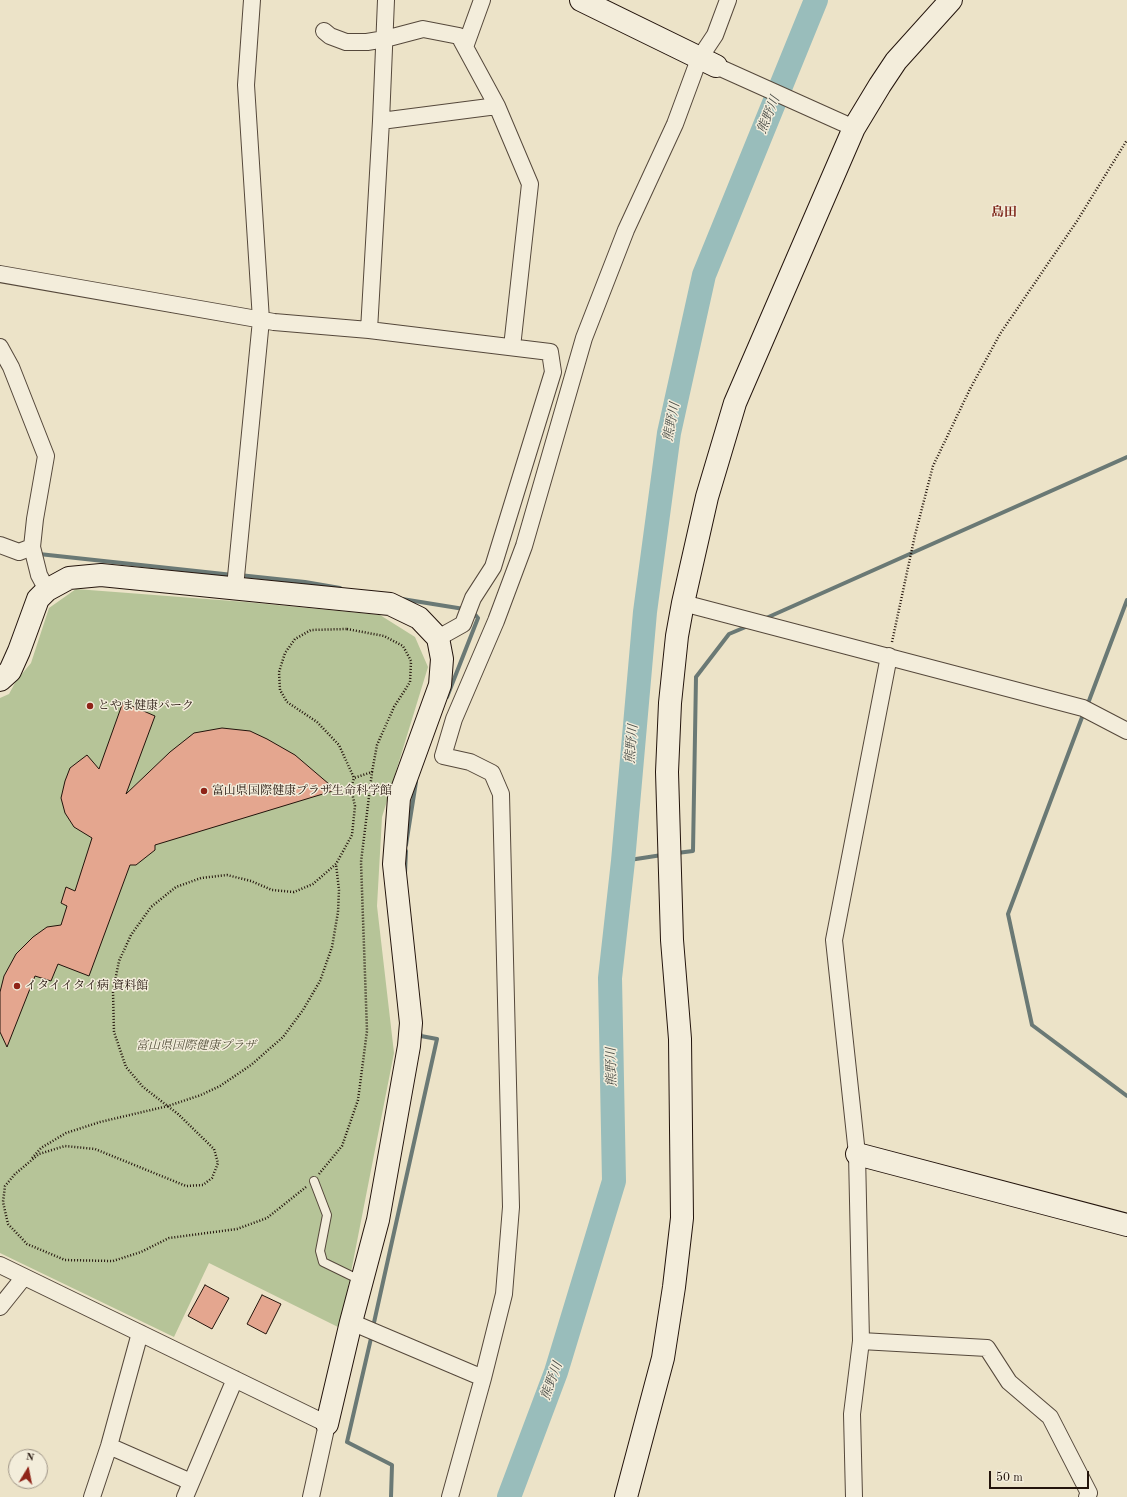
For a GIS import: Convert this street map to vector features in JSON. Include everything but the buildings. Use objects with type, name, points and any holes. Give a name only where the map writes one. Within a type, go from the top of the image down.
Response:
[{"type":"street","points":[[235,587],[261,320],[246,85],[252,0]]},
{"type":"street","points":[[369,330],[381,121],[386,0]]},
{"type":"street","points":[[465,47],[482,0]]},
{"type":"street","points":[[581,0],[707,62],[846,124]]},
{"type":"street","points":[[450,1497],[484,1378],[504,1294],[511,1207],[501,794],[492,773],[470,762],[443,756],[454,718],[496,621],[524,546],[584,338],[626,230],[675,124],[707,62],[728,0]]},
{"type":"street","points":[[626,1497],[662,1358],[674,1287],[682,1218],[680,1039],[672,940],[667,772],[670,703],[677,636],[683,603],[707,497],[735,403],[846,124],[880,85],[896,61],[951,0]]},
{"type":"street","points":[[324,31],[330,36],[346,42],[384,40],[423,29],[459,36],[497,106],[530,184],[512,347]]},
{"type":"street","points":[[381,121],[497,106]]},
{"type":"street","points":[[0,274],[261,320],[369,330],[550,352],[553,372],[493,567],[473,598],[463,624],[438,638]]},
{"type":"street","points":[[0,347],[11,367],[46,456],[35,519],[32,547],[39,574],[47,590]]},
{"type":"street","points":[[0,545],[19,552],[32,547]]},
{"type":"street","points":[[0,680],[10,671],[38,599],[47,590],[69,578],[106,575],[390,604],[419,618],[438,638],[442,659],[440,685],[399,798],[394,864],[411,1023],[410,1036],[378,1220],[351,1322],[311,1497]]},
{"type":"street","points":[[683,603],[1083,708],[1127,731]]},
{"type":"street","points":[[854,1497],[852,1414],[861,1341],[857,1162],[834,940],[889,656]]},
{"type":"street","points":[[857,1162],[1127,1224]]},
{"type":"street","points":[[857,1162],[1127,1239]]},
{"type":"street","points":[[0,1266],[327,1424]]},
{"type":"street","points":[[0,1307],[24,1277]]},
{"type":"street","points":[[351,1322],[484,1378]]},
{"type":"street","points":[[92,1497],[110,1446],[140,1333]]},
{"type":"street","points":[[861,1341],[987,1348],[1009,1382],[1050,1417],[1089,1493],[1088,1497]]},
{"type":"street","points":[[185,1497],[235,1379]]},
{"type":"street","points":[[110,1446],[192,1482]]},
{"type":"lane","points":[[314,1181],[326,1215],[320,1251],[323,1262],[362,1281]]},
{"type":"path","points":[[889,656],[915,535],[933,466],[970,389],[1000,334],[1014,315],[1020,302],[1077,221],[1127,140]]},
{"type":"path","points":[[347,629],[384,636],[403,646],[411,661],[410,682],[394,707],[377,746],[372,772],[361,862],[367,1030],[359,1092],[342,1146],[314,1181],[267,1218],[237,1229],[169,1238],[141,1252],[113,1261],[66,1260],[27,1244],[8,1224],[3,1202],[5,1186],[15,1174],[39,1154],[65,1146],[95,1149],[186,1186],[203,1185],[212,1178],[218,1163],[214,1149],[168,1106],[143,1087],[126,1067],[114,1032],[113,991],[119,961],[132,935],[151,907],[176,887],[201,878],[227,876],[251,881],[272,890],[294,892],[314,884],[336,864],[352,835],[355,806],[352,788],[354,778],[339,745],[317,722],[286,702],[280,690],[280,672],[285,653],[295,639],[311,630],[347,629]]},
{"type":"path","points":[[354,778],[372,772]]},
{"type":"path","points":[[28,1163],[40,1148],[66,1133],[100,1122],[168,1106],[201,1095],[220,1086],[251,1065],[283,1037],[303,1010],[320,981],[332,948],[338,912],[339,890],[336,864]]},
{"type":"green space","name":"富山県国際健康プラザ","points":[[76,589],[246,602],[380,615],[415,637],[428,667],[382,817],[377,906],[394,1053],[340,1328],[209,1263],[174,1337],[0,1253],[0,698],[9,694],[16,681],[31,663],[49,608]]},
{"type":"waterway","name":"熊野川","points":[[509,1497],[556,1372],[614,1181],[610,978],[623,861],[645,612],[669,433],[704,275],[816,0]]},
{"type":"waterway","points":[[764,619],[1127,457]]},
{"type":"waterway","points":[[39,554],[233,575]]},
{"type":"waterway","points":[[239,575],[305,582],[340,588]]},
{"type":"waterway","points":[[402,599],[464,609]]},
{"type":"waterway","points":[[1087,706],[1127,600]]},
{"type":"waterway","points":[[447,697],[478,618],[472,611]]},
{"type":"waterway","points":[[677,853],[693,851],[696,677],[729,634],[748,626]]},
{"type":"waterway","points":[[1084,712],[1008,914],[1032,1025],[1127,1096]]},
{"type":"waterway","points":[[406,845],[416,782]]},
{"type":"waterway","points":[[405,873],[406,851]]},
{"type":"waterway","points":[[623,861],[662,855]]},
{"type":"waterway","points":[[373,1327],[437,1039],[421,1036],[420,1033]]},
{"type":"waterway","points":[[372,1334],[347,1442],[392,1465],[391,1497]]},
{"type":"place","name":"とやま健康パーク","points":[[90,706]]},
{"type":"place","name":"富山県国際健康プラザ生命科学館","points":[[204,791]]},
{"type":"place","name":"イタイイタイ病 資料館","points":[[17,986]]},
{"type":"district","name":"島田","points":[[1004,213]]}]
